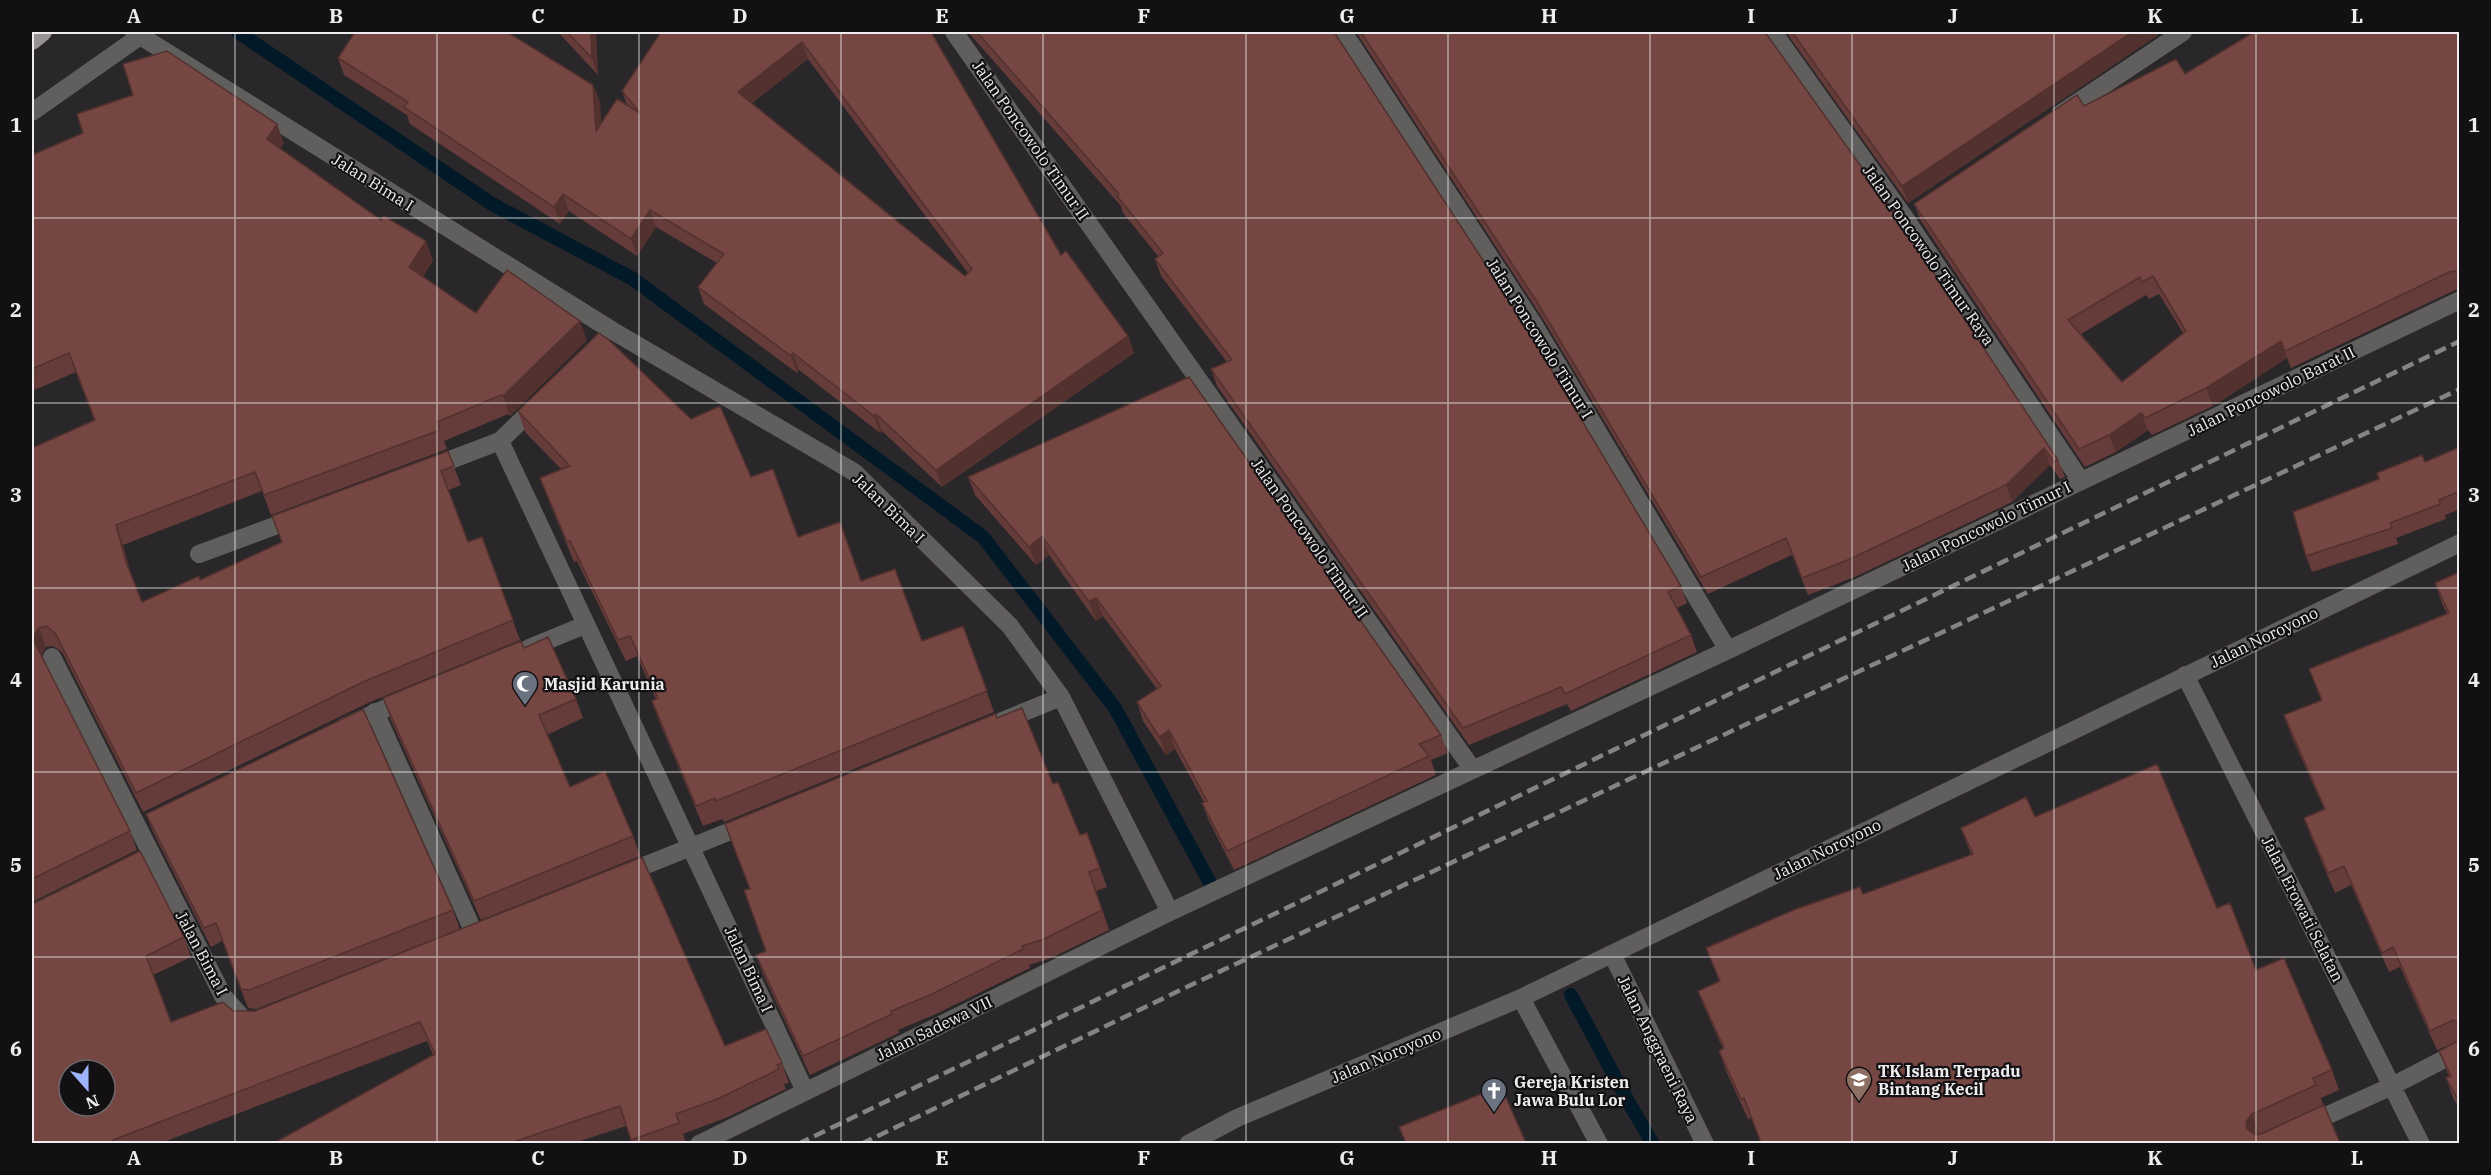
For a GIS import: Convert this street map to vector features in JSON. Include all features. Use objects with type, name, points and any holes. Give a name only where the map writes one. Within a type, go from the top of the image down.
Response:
[{"type":"main road","points":[[32,41],[44,32]]},
{"type":"street","name":"Jalan Poncowolo Timur II","points":[[954,32],[1473,770]]},
{"type":"street","name":"Jalan Poncowolo Timur I","points":[[1343,32],[1534,325],[1728,650]]},
{"type":"street","name":"Jalan Poncowolo Timur Raya","points":[[1773,32],[1910,215],[2081,481]]},
{"type":"street","points":[[2044,125],[2183,32]]},
{"type":"street","points":[[32,112],[140,33]]},
{"type":"street","name":"Jalan Bima I","points":[[140,33],[613,331],[854,472],[1010,626],[1061,697],[1170,912]]},
{"type":"street","name":"Jalan Poncowolo Barat II","points":[[2081,481],[2460,300]]},
{"type":"street","points":[[597,347],[613,331]]},
{"type":"street","points":[[411,475],[500,441],[548,394]]},
{"type":"street","name":"Jalan Bima I","points":[[500,441],[585,625],[693,847],[805,1091]]},
{"type":"street","name":"Jalan Poncowolo Timur I","points":[[1473,770],[2081,481]]},
{"type":"street","points":[[199,554],[310,512]]},
{"type":"street","name":"Jalan Noroyono","points":[[1188,1143],[1237,1118],[1521,998],[2460,543]]},
{"type":"street","points":[[508,657],[585,625]]},
{"type":"street","name":"Jalan Bima I","points":[[52,657],[143,825],[146,859],[223,996],[244,1020],[258,1020],[268,1015]]},
{"type":"street","name":"Jalan Erowati Selatan","points":[[2185,675],[2421,1143]]},
{"type":"street","points":[[332,733],[430,689]]},
{"type":"street","points":[[986,728],[1061,697]]},
{"type":"street","points":[[375,712],[469,937],[496,926]]},
{"type":"street","points":[[1170,912],[1473,770]]},
{"type":"street","points":[[605,882],[769,816]]},
{"type":"street","name":"Jalan Sadewa VII","points":[[699,1143],[1170,912]]},
{"type":"street","name":"Jalan Anggraeni Raya","points":[[1612,954],[1705,1143]]},
{"type":"street","points":[[1521,998],[1599,1143]]},
{"type":"street","points":[[2264,1143],[2392,1086],[2460,1051]]},
{"type":"building","points":[[355,32],[507,32],[593,85],[596,131],[617,99],[640,113],[622,91],[661,32],[931,32],[1061,255],[1066,251],[1128,336],[936,470],[876,414],[874,416],[793,353],[791,356],[698,287],[724,254],[650,210],[631,239],[563,194],[554,207],[404,107],[408,102],[338,58]],"holes":[[[802,42],[972,269],[965,276],[738,92]]]},
{"type":"building","points":[[567,32],[591,32],[592,58]]},
{"type":"building","points":[[977,32],[1334,32],[1518,314],[1681,586],[1668,592],[1691,635],[1565,694],[1561,687],[1463,728],[1211,369],[1232,360],[1155,259],[1163,253],[1117,196],[1119,194]]},
{"type":"building","points":[[1361,32],[1765,32],[1890,207],[2058,460],[2054,462],[2044,448],[2006,485],[1850,559],[1802,578],[1786,538],[1701,577],[1537,302]]},
{"type":"building","points":[[1792,32],[2132,32],[1902,186]]},
{"type":"building","points":[[2254,32],[2460,32],[2460,274],[2455,271],[2449,272],[2285,351],[2281,341],[2206,388],[2145,418],[2141,413],[2109,435],[2079,449],[1914,204],[2077,95],[2084,106],[2176,59],[2185,74]],"holes":[[[2153,276],[2186,331],[2122,382],[2068,320],[2140,277],[2142,282]]]},
{"type":"building","points":[[167,51],[277,124],[267,139],[381,220],[384,216],[426,241],[409,267],[476,313],[507,270],[580,321],[503,396],[437,422],[440,430],[264,495],[255,472],[116,525],[126,562],[142,602],[199,576],[200,580],[282,542],[272,516],[448,451],[454,466],[441,471],[468,542],[482,537],[513,620],[363,682],[136,793],[55,633],[46,626],[39,628],[34,636],[35,643],[130,831],[32,879],[32,448],[95,420],[69,353],[32,369],[32,155],[83,133],[77,114],[133,95],[123,64]]},
{"type":"building","points":[[599,333],[691,419],[720,406],[751,477],[773,469],[798,537],[840,522],[861,581],[895,569],[922,641],[963,626],[987,691],[716,801],[715,798],[696,806],[652,701],[658,698],[630,636],[618,640],[570,541],[567,542],[540,478],[570,466],[518,411]]},
{"type":"building","points":[[1189,377],[1441,735],[1419,744],[1429,756],[1227,851],[1202,803],[1207,801],[1169,730],[1159,737],[1137,702],[1161,686],[1096,598],[1089,602],[1042,536],[1029,547],[968,477]]},
{"type":"building","points":[[2460,447],[2460,491],[2439,500],[2440,504],[2390,523],[2392,528],[2306,556],[2293,512],[2379,479],[2377,473],[2422,455],[2425,462]]},
{"type":"building","points":[[2460,572],[2460,1023],[2453,1020],[2430,1031],[2393,947],[2382,953],[2344,866],[2328,873],[2304,818],[2325,809],[2284,715],[2322,700],[2309,669],[2449,613],[2435,583]]},
{"type":"building","points":[[548,637],[576,699],[539,715],[570,787],[605,771],[633,836],[474,901],[383,698],[521,641],[524,648]]},
{"type":"building","points":[[1022,708],[1053,784],[1058,782],[1080,835],[1087,833],[1100,868],[1089,872],[1102,910],[1044,939],[1022,946],[1023,949],[930,995],[891,1011],[892,1014],[803,1056],[756,955],[766,951],[744,890],[750,889],[725,824],[995,714],[997,718]]},
{"type":"building","points":[[363,709],[453,910],[249,990],[241,989],[216,923],[204,928],[146,814]]},
{"type":"building","points":[[2157,764],[2217,908],[2230,903],[2256,970],[2284,958],[2332,1070],[2313,1078],[2316,1085],[2252,1114],[2246,1122],[2247,1129],[2255,1135],[2261,1134],[2324,1105],[2340,1143],[1761,1143],[1744,1098],[1741,1099],[1719,1051],[1724,1048],[1698,991],[1720,981],[1706,948],[1796,909],[1860,887],[1863,894],[1973,854],[1961,828],[2026,797],[2035,817]]},
{"type":"building","points":[[140,851],[184,937],[146,956],[171,1022],[223,1002],[233,1011],[255,1011],[642,857],[725,1046],[766,1029],[782,1063],[777,1065],[779,1069],[720,1098],[676,1114],[679,1123],[631,1140],[620,1106],[510,1143],[274,1143],[435,1054],[420,1022],[113,1140],[114,1143],[32,1143],[32,904]]},
{"type":"building","points":[[2460,1040],[2460,1103],[2446,1078],[2451,1076],[2439,1051]]},
{"type":"building","points":[[1501,1086],[1526,1143],[1406,1143],[1399,1127]]},
{"type":"waterway","points":[[238,32],[492,204],[633,279],[983,537],[1115,708],[1215,892]]},
{"type":"waterway","points":[[1571,995],[1653,1144]]},
{"type":"railway","points":[[798,1144],[2460,341]]},
{"type":"railway","points":[[861,1144],[1191,985],[2460,389]]},
{"type":"place","name":"Masjid Karunia","points":[[525,707]]},
{"type":"place","name":"TK Islam Terpadu Bintang Kecil","points":[[1859,1103]]},
{"type":"place","name":"Gereja Kristen Jawa Bulu Lor","points":[[1494,1114]]}]
